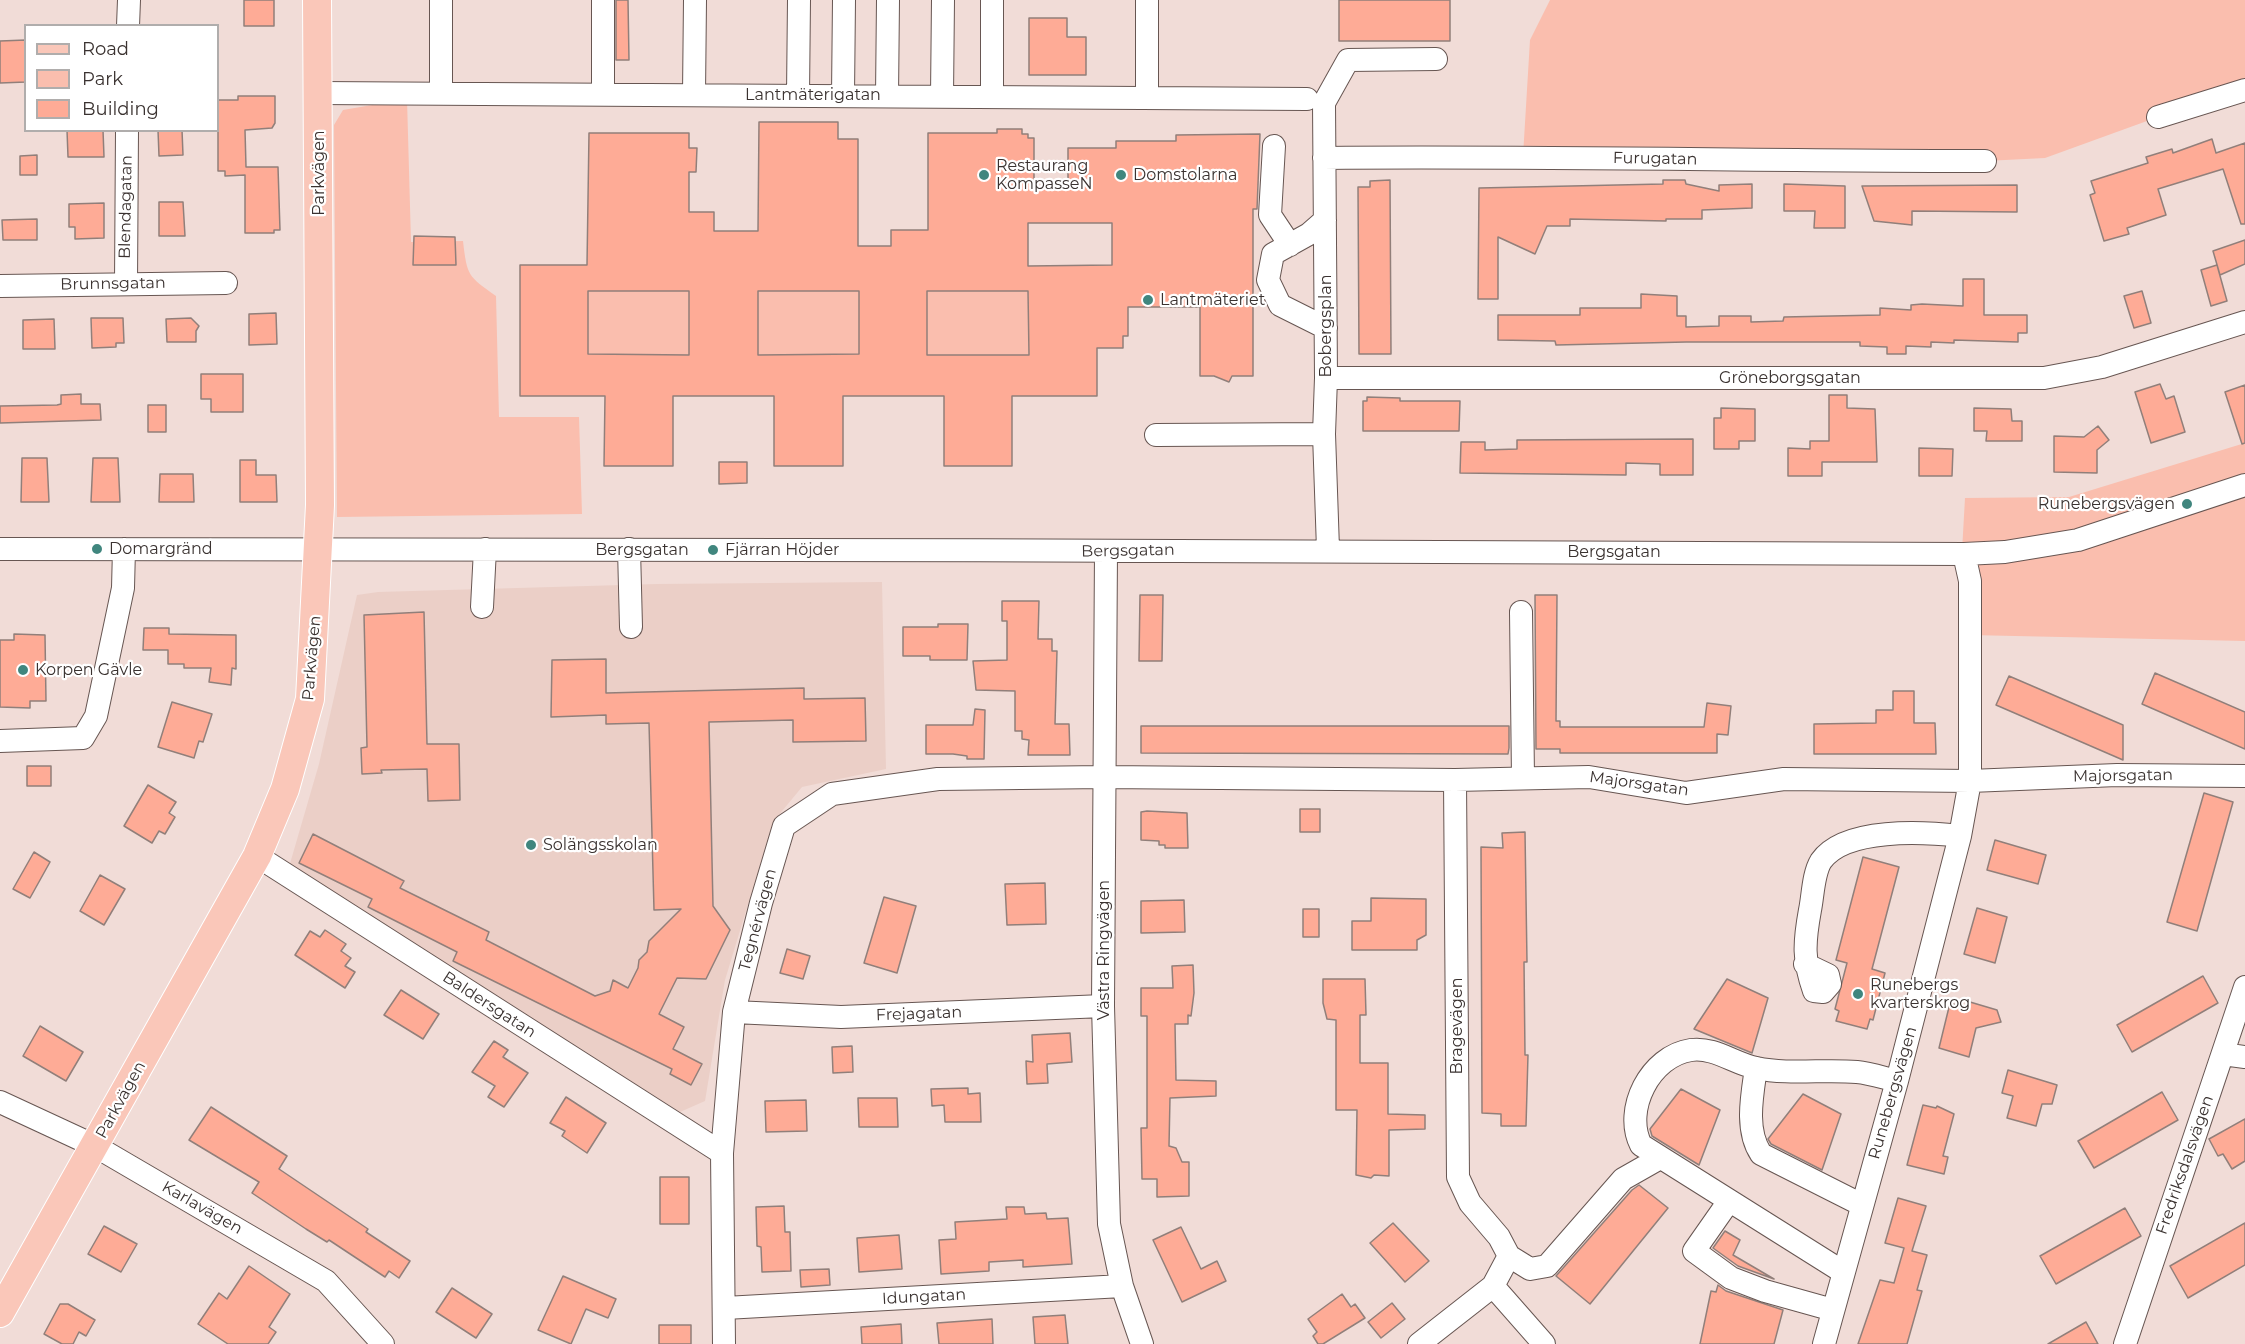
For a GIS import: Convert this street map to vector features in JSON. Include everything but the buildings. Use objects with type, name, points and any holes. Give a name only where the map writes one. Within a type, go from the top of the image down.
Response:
[{"type":"main road","name":"Parkvägen","points":[[0,1312],[256,856],[285,789],[310,699],[318,548],[317,0]]},
{"type":"street","points":[[128,24],[129,0]]},
{"type":"street","points":[[441,0],[441,92]]},
{"type":"street","points":[[603,0],[603,94]]},
{"type":"street","points":[[694,94],[695,0]]},
{"type":"street","points":[[798,95],[800,0]]},
{"type":"street","points":[[843,95],[844,0]]},
{"type":"street","points":[[887,96],[888,0]]},
{"type":"street","points":[[942,96],[943,0]]},
{"type":"street","points":[[992,0],[992,97]]},
{"type":"street","points":[[1147,98],[1148,0]]},
{"type":"street","points":[[1315,101],[1348,60],[1436,59]]},
{"type":"street","points":[[2158,117],[2245,90]]},
{"type":"street","name":"Lantmäterigatan","points":[[318,93],[843,95],[1315,101]]},
{"type":"street","name":"Bobergsplan","points":[[1315,101],[1324,158],[1326,328],[1324,434],[1328,549]]},
{"type":"street","name":"Blendagatan","points":[[126,283],[127,132]]},
{"type":"street","points":[[1274,146],[1270,214],[1290,244]]},
{"type":"street","name":"Furugatan","points":[[1324,158],[1523,156],[1771,162],[1985,161]]},
{"type":"street","points":[[1325,220],[1309,234],[1273,254],[1268,279],[1280,305],[1326,328]]},
{"type":"street","name":"Brunnsgatan","points":[[0,286],[226,283]]},
{"type":"street","name":"Gröneborgsgatan","points":[[1326,378],[2044,378],[2102,367],[2245,322]]},
{"type":"street","points":[[1156,435],[1324,434]]},
{"type":"street","name":"Bergsgatan","points":[[0,549],[318,548],[1106,552],[1328,549],[1964,554],[2005,552],[2078,540],[2245,485]]},
{"type":"street","points":[[0,741],[83,738],[96,716],[123,588],[124,549]]},
{"type":"street","points":[[482,607],[485,549]]},
{"type":"street","points":[[629,549],[631,627]]},
{"type":"street","name":"Västra Ringvägen","points":[[1106,552],[1103,1006],[1109,1224],[1122,1286],[1142,1344]]},
{"type":"street","name":"Runebergsvägen","points":[[1824,1344],[1897,1081],[1960,836],[1970,781],[1970,581],[1964,554]]},
{"type":"street","points":[[1521,612],[1523,778]]},
{"type":"street","name":"Majorsgatan","points":[[1103,777],[1455,780],[1589,777],[1686,793],[1784,779],[1970,781],[2117,775],[2245,776]]},
{"type":"street","name":"Tegnérvägen","points":[[724,1344],[722,1153],[734,1012],[761,903],[784,826],[832,794],[939,779],[1103,777]]},
{"type":"street","name":"Bragevägen","points":[[1455,780],[1458,1178],[1470,1203],[1499,1237],[1509,1256]]},
{"type":"street","points":[[1805,964],[1807,930],[1821,862],[1837,847],[1858,840],[1911,831],[1960,836]]},
{"type":"street","name":"Baldersgatan","points":[[256,856],[722,1153]]},
{"type":"street","name":"Fredriksdalsvägen","points":[[2125,1344],[2234,1055],[2245,987]]},
{"type":"street","name":"Frejagatan","points":[[734,1012],[841,1017],[1103,1006]]},
{"type":"street","points":[[1844,1272],[1641,1145],[1634,1132],[1634,1110],[1642,1091],[1656,1070],[1672,1056],[1689,1050],[1708,1049],[1756,1068],[1859,1072],[1897,1081]]},
{"type":"street","points":[[1756,1068],[1752,1099],[1752,1141],[1761,1154],[1862,1205]]},
{"type":"street","name":"Karlavägen","points":[[0,1102],[95,1146],[326,1281],[383,1344]]},
{"type":"street","points":[[1419,1344],[1493,1286],[1509,1256],[1530,1269],[1547,1266],[1623,1179],[1660,1158]]},
{"type":"street","points":[[1729,1201],[1694,1251],[1731,1278],[1765,1291],[1833,1310]]},
{"type":"street","name":"Idungatan","points":[[725,1308],[1122,1286]]},
{"type":"street","points":[[1493,1286],[1544,1344]]},
{"type":"shaded area","name":"Solängsskolan","points":[[882,582],[886,769],[802,787],[773,822],[725,980],[705,1101],[680,1112],[289,867],[319,764],[357,595],[378,592],[657,584]]},
{"type":"green space","points":[[1550,0],[2245,0],[2245,90],[2158,117],[2045,158],[1985,161],[1523,156],[1530,40]]},
{"type":"green space","points":[[407,99],[411,242],[463,241],[470,274],[496,296],[499,417],[579,417],[582,514],[337,517],[334,125],[343,110]]},
{"type":"green space","points":[[588,291],[689,291],[689,371],[673,355],[605,355],[588,371]]},
{"type":"green space","points":[[758,291],[859,291],[859,371],[842,354],[774,355],[758,371]]},
{"type":"green space","points":[[927,291],[1028,291],[1029,371],[1012,355],[944,355],[944,371],[927,371]]},
{"type":"green space","points":[[2245,443],[2245,641],[1969,635],[1960,587],[1965,498],[2069,497]]},
{"type":"place","name":"Restaurang KompasseN","points":[[984,175]]},
{"type":"place","name":"Domstolarna","points":[[1121,175]]},
{"type":"place","name":"Lantmäteriet","points":[[1148,300]]},
{"type":"place","name":"Runebergsvägen","points":[[2187,504]]},
{"type":"place","name":"Domargränd","points":[[97,549]]},
{"type":"place","name":"Fjärran Höjder","points":[[713,550]]},
{"type":"place","name":"Korpen Gävle","points":[[23,670]]},
{"type":"place","name":"Solängsskolan","points":[[531,845]]},
{"type":"place","name":"Runebergs kvarterskrog","points":[[1858,994]]}]
